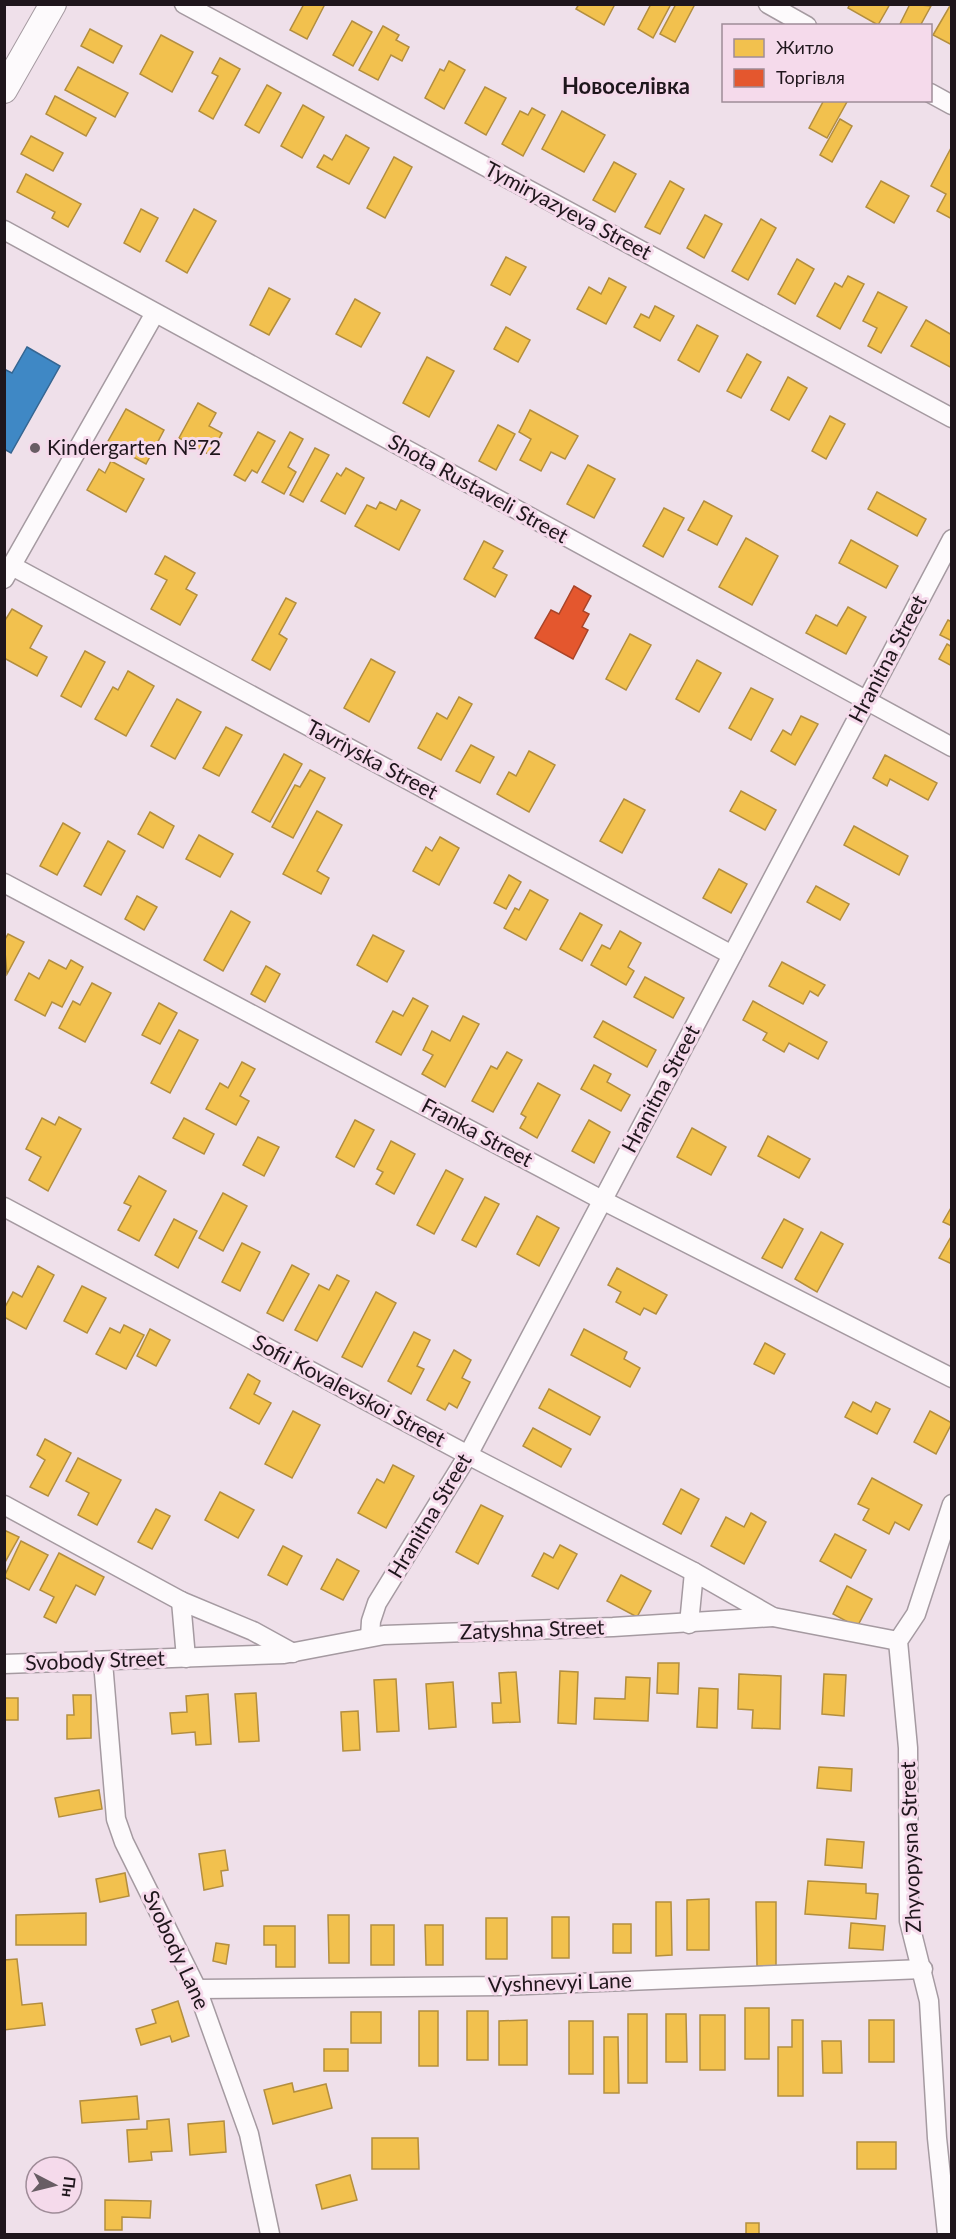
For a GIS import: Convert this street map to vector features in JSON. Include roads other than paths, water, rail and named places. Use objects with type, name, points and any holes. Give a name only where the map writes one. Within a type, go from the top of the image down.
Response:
[{"type":"street","points":[[4,90],[53,4]]},
{"type":"street","name":"Tymiryazyeva Street","points":[[184,4],[951,418]]},
{"type":"street","points":[[768,5],[803,24]]},
{"type":"street","points":[[932,94],[951,105]]},
{"type":"street","name":"Shota Rustaveli Street","points":[[4,230],[951,747]]},
{"type":"street","points":[[8,572],[155,313]]},
{"type":"street","name":"Hranitna Street","points":[[370,1637],[371,1621],[378,1603],[468,1455],[951,539]]},
{"type":"street","name":"Tavriyska Street","points":[[8,572],[732,955]]},
{"type":"street","name":"Franka Street","points":[[4,883],[602,1200],[951,1378]]},
{"type":"street","name":"Sofii Kovalevskoi Street","points":[[4,1207],[468,1455],[694,1572],[773,1617],[898,1641]]},
{"type":"street","points":[[898,1641],[916,1614],[951,1504]]},
{"type":"street","points":[[4,1505],[182,1600],[252,1631],[292,1653]]},
{"type":"street","points":[[689,1624],[694,1572]]},
{"type":"street","points":[[182,1600],[186,1658]]},
{"type":"street","name":"Zatyshna Street","points":[[186,1658],[292,1653],[370,1637],[689,1624],[773,1617]]},
{"type":"street","name":"Zhyvopysna Street","points":[[898,1641],[908,1758],[909,1921],[923,1969],[929,2001],[937,2138],[947,2235]]},
{"type":"street","name":"Svobody Street","points":[[4,1664],[186,1658]]},
{"type":"street","name":"Svobody Lane","points":[[102,1662],[116,1819],[124,1842],[197,1989],[249,2134],[270,2235]]},
{"type":"street","name":"Vyshnevyi Lane","points":[[197,1989],[501,1986],[923,1969]]},
{"type":"place","name":"Kindergarten №72","points":[[35,448]]},
{"type":"district","name":"Новоселівка","points":[[626,86]]}]
